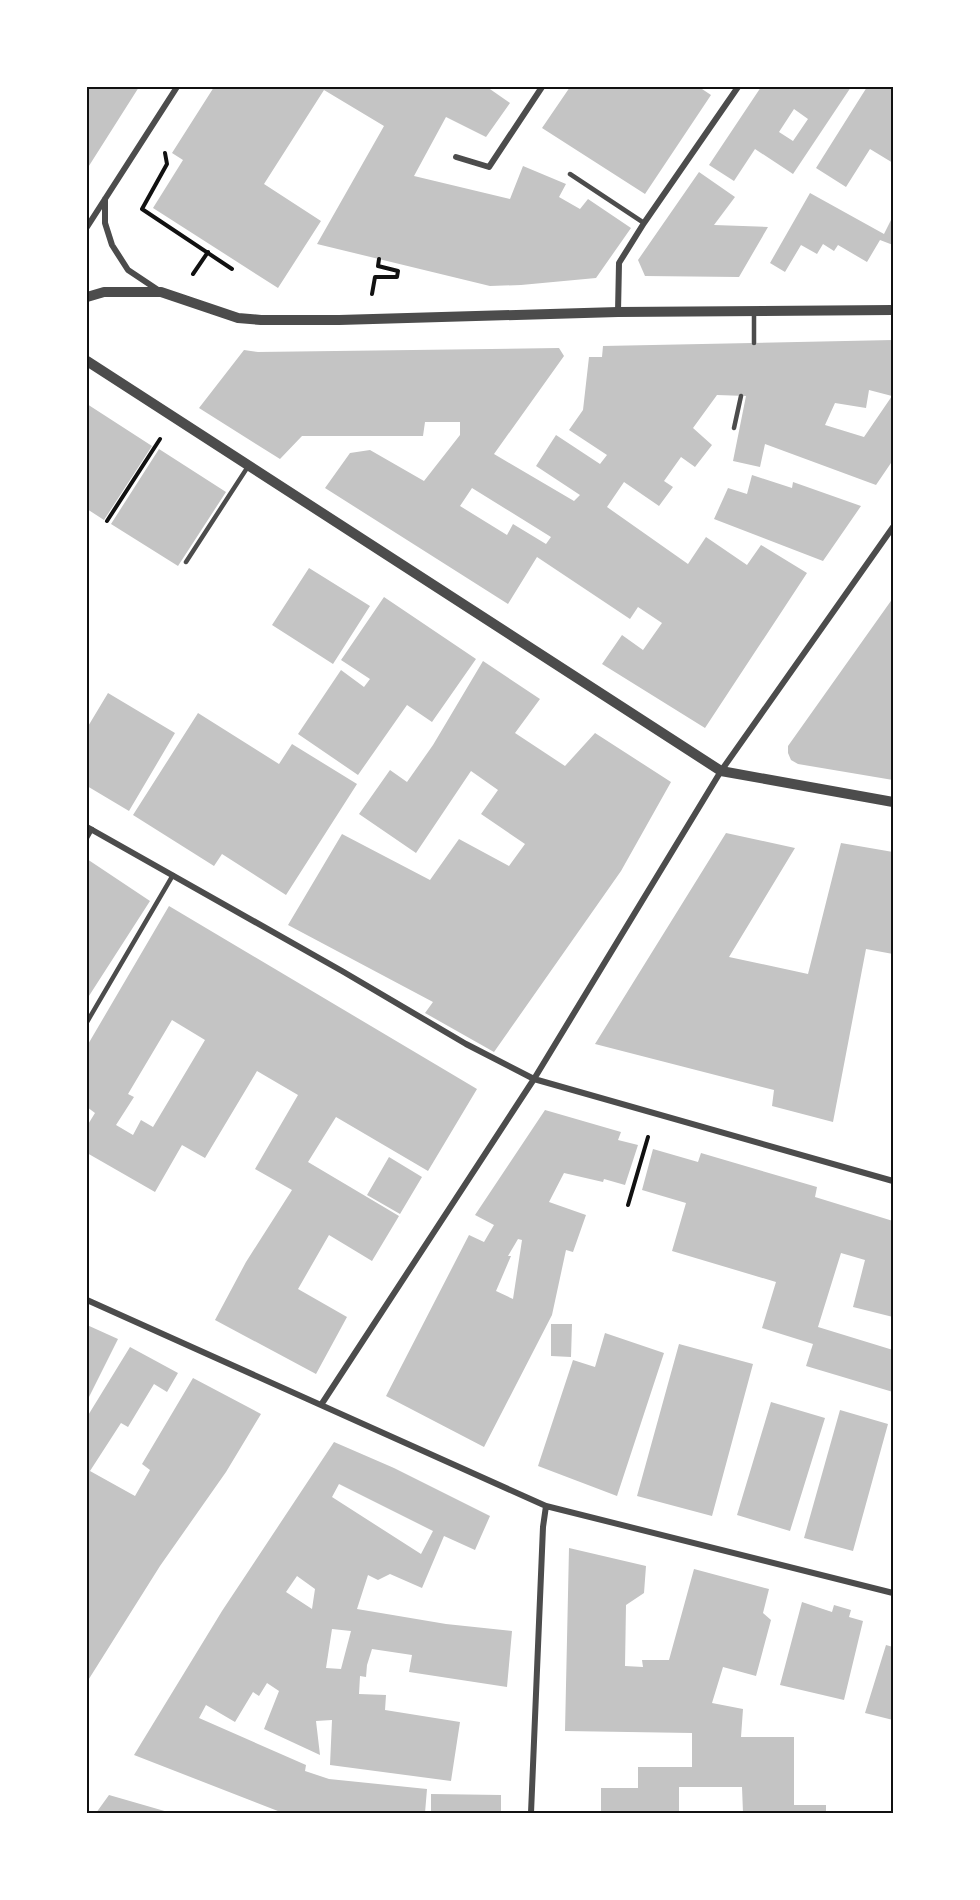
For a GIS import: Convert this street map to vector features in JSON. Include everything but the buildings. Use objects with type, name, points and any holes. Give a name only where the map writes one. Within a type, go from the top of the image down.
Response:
[{"type":"street","points":[[87,227],[177,87]]},
{"type":"street","points":[[456,157],[489,167],[542,87]]},
{"type":"street","points":[[618,312],[619,263],[738,87]]},
{"type":"street","points":[[105,199],[105,223],[112,245],[128,270],[161,292],[238,318],[339,320],[618,312],[893,310]]},
{"type":"street","points":[[87,297],[104,292],[161,292]]},
{"type":"street","points":[[87,362],[721,771],[893,802]]},
{"type":"street","points":[[321,1405],[534,1079],[721,771],[893,527]]},
{"type":"street","points":[[89,828],[466,1044],[534,1079],[893,1181]]},
{"type":"street","points":[[87,1300],[546,1506],[893,1593]]},
{"type":"street","points":[[531,1813],[543,1527],[546,1506]]},
{"type":"lane","points":[[570,174],[644,223]]},
{"type":"lane","points":[[754,310],[754,344]]},
{"type":"lane","points":[[734,428],[741,396]]},
{"type":"lane","points":[[186,562],[249,465]]},
{"type":"lane","points":[[87,838],[89,828]]},
{"type":"lane","points":[[87,1022],[173,875]]},
{"type":"path","points":[[158,117],[167,164],[142,209],[232,269]]},
{"type":"path","points":[[193,274],[208,252]]},
{"type":"path","points":[[372,294],[375,277],[397,277],[398,271],[378,266],[380,259]]},
{"type":"path","points":[[107,521],[161,436]]},
{"type":"path","points":[[628,1205],[655,1113]]}]
